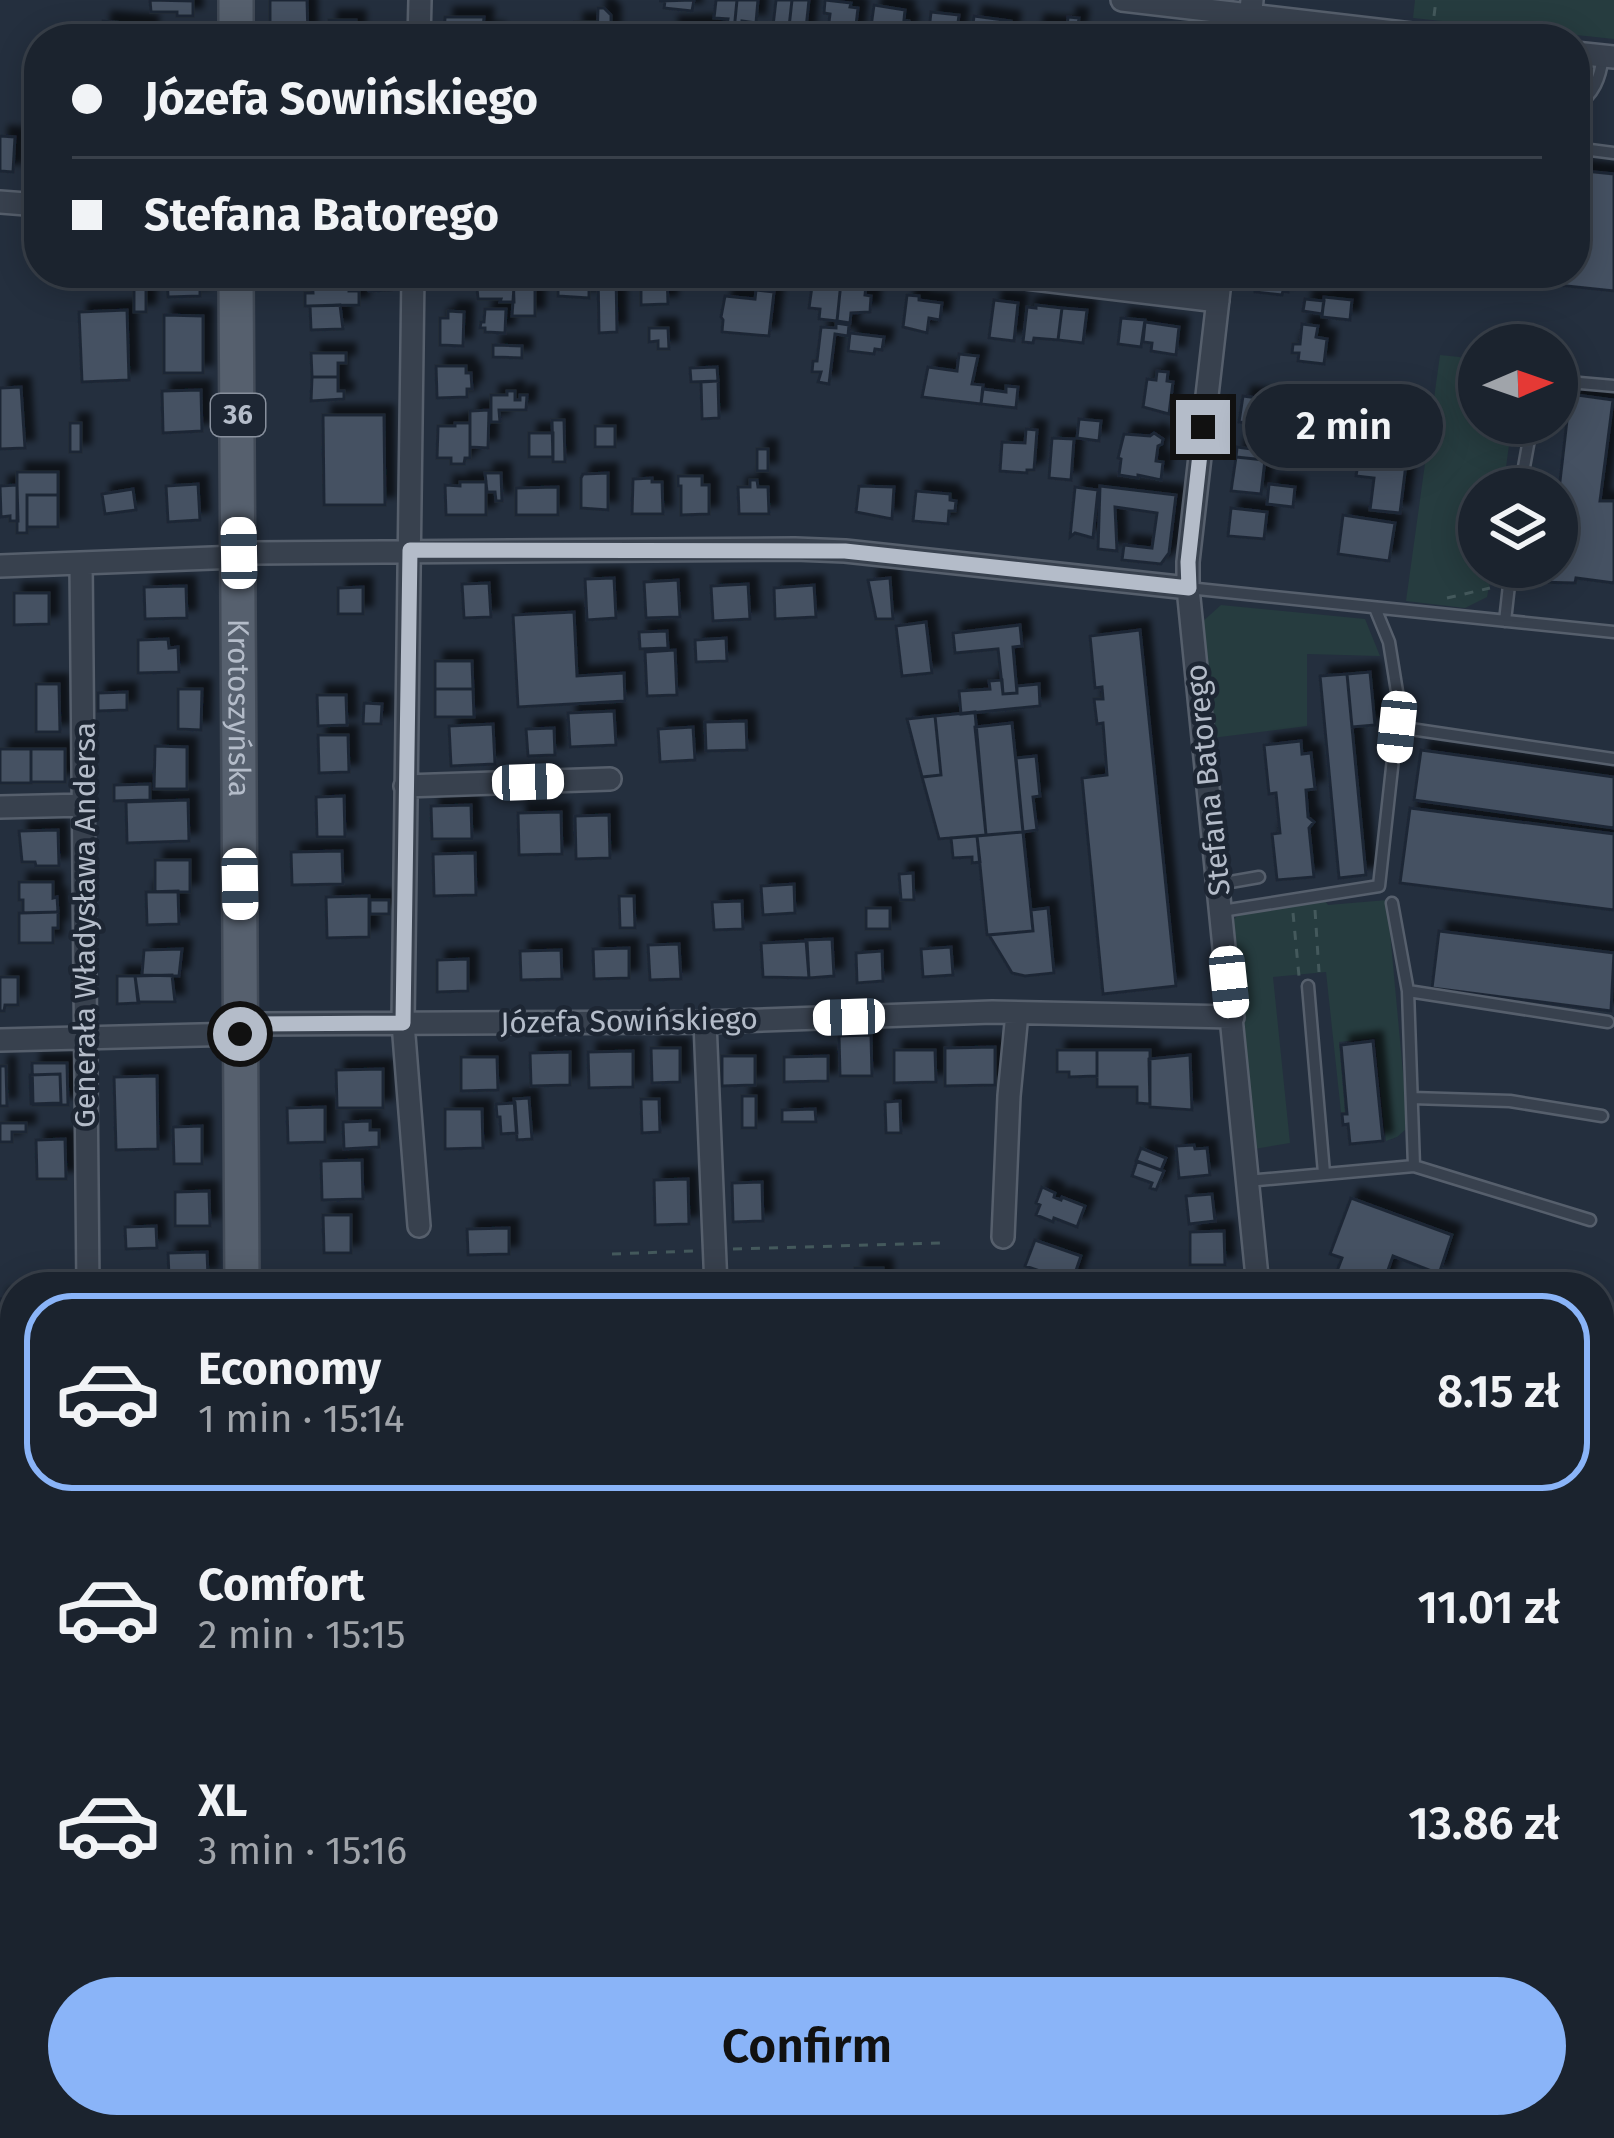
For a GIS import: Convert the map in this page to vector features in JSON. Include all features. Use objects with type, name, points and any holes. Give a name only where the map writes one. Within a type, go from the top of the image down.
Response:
[{"type":"main road","name":"Krotoszyńska","points":[[236,288],[242,1272]]},
{"type":"street","points":[[1122,0],[1251,8],[1356,24]]},
{"type":"street","points":[[412,288],[403,1023],[418,1226]]},
{"type":"street","points":[[1104,288],[1218,302]]},
{"type":"street","name":"Stefana Batorego","points":[[1219,288],[1188,562],[1256,1272]]},
{"type":"street","points":[[0,566],[410,550],[845,551],[1189,588]]},
{"type":"street","name":"Generała Władysława Andersa","points":[[81,563],[88,1272]]},
{"type":"street","points":[[405,786],[610,779]]},
{"type":"street","points":[[0,807],[85,805]]},
{"type":"street","points":[[1003,1238],[1017,1013]]},
{"type":"street","name":"Józefa Sowińskiego","points":[[0,1040],[403,1023],[705,1022],[1017,1013],[1233,1017]]},
{"type":"street","points":[[705,1022],[715,1272]]},
{"type":"lane","points":[[1590,95],[1608,57]]},
{"type":"lane","points":[[1578,383],[1614,386]]},
{"type":"lane","points":[[1189,588],[1614,632]]},
{"type":"lane","points":[[1505,621],[1508,588]]},
{"type":"lane","points":[[1222,911],[1379,886],[1399,704],[1389,642],[1375,608]]},
{"type":"lane","points":[[1397,727],[1614,759]]},
{"type":"lane","points":[[1219,884],[1259,878]]},
{"type":"lane","points":[[1392,903],[1408,991],[1414,1166]]},
{"type":"lane","points":[[1309,984],[1324,1173]]},
{"type":"lane","points":[[1408,991],[1608,1022]]},
{"type":"lane","points":[[1412,1098],[1510,1101],[1602,1116]]},
{"type":"lane","points":[[1247,1180],[1414,1166],[1590,1220]]},
{"type":"path","points":[[1419,612],[1440,600],[1489,588]]},
{"type":"path","points":[[1309,984],[1314,896]]},
{"type":"path","points":[[1292,900],[1309,984]]},
{"type":"path","points":[[612,1254],[940,1243]]},
{"type":"green space","points":[[1415,0],[1614,0],[1614,39],[1590,36],[1590,24],[1470,24],[1413,18]]},
{"type":"green space","points":[[1440,355],[1458,357],[1458,444],[1509,444],[1506,468],[1458,468],[1458,588],[1489,588],[1487,597],[1465,608],[1406,601]]},
{"type":"green space","points":[[1221,605],[1365,619],[1380,656],[1307,654],[1307,726],[1212,738],[1201,623]]},
{"type":"green space","points":[[1324,899],[1328,905],[1387,900],[1405,1130],[1386,1141],[1375,1038],[1339,1042],[1345,1112],[1341,1112],[1326,972],[1273,977],[1290,1143],[1254,1149],[1233,920],[1243,911]]},
{"type":"building","points":[[150,0],[193,1],[193,16],[151,12]]},
{"type":"building","points":[[270,0],[307,0],[308,24],[270,24]]},
{"type":"building","points":[[694,0],[692,11],[664,8],[665,1],[659,1]]},
{"type":"building","points":[[716,0],[737,0],[735,24],[714,18]]},
{"type":"building","points":[[737,0],[758,0],[756,23],[735,24]]},
{"type":"building","points":[[776,0],[792,0],[789,24],[773,24]]},
{"type":"building","points":[[792,0],[809,0],[806,24],[789,24]]},
{"type":"building","points":[[825,0],[858,8],[856,24],[829,24],[830,14],[824,13]]},
{"type":"building","points":[[874,5],[905,10],[904,20],[909,21],[909,24],[871,24]]},
{"type":"building","points":[[598,8],[604,8],[611,15],[611,24],[597,24]]},
{"type":"building","points":[[931,12],[959,15],[958,24],[930,24]]},
{"type":"building","points":[[974,16],[1011,21],[1011,24],[973,24]]},
{"type":"building","points":[[445,17],[484,17],[484,24],[445,24]]},
{"type":"building","points":[[329,20],[356,20],[356,24],[329,24]]},
{"type":"building","points":[[0,136],[15,137],[13,172],[0,171]]},
{"type":"building","points":[[1590,172],[1614,174],[1614,291],[1586,288],[1590,288]]},
{"type":"building","points":[[134,288],[146,288],[146,312],[134,312]]},
{"type":"building","points":[[168,288],[200,288],[200,296],[168,297]]},
{"type":"building","points":[[313,288],[349,288],[359,291],[359,305],[305,306],[305,293],[313,293]]},
{"type":"building","points":[[477,288],[514,288],[514,302],[478,299]]},
{"type":"building","points":[[514,288],[535,288],[535,316],[512,316]]},
{"type":"building","points":[[558,288],[589,288],[589,298],[558,296]]},
{"type":"building","points":[[598,288],[616,288],[617,332],[599,333]]},
{"type":"building","points":[[641,288],[667,288],[668,304],[641,305]]},
{"type":"building","points":[[812,288],[840,288],[837,321],[819,319],[820,309],[809,308]]},
{"type":"building","points":[[840,288],[866,288],[865,295],[871,296],[870,312],[851,313],[850,323],[837,321]]},
{"type":"building","points":[[1256,288],[1288,288],[1282,295],[1255,292]]},
{"type":"building","points":[[756,290],[774,292],[769,336],[722,332],[725,296],[755,299]]},
{"type":"building","points":[[907,295],[942,303],[940,320],[929,318],[927,333],[903,327]]},
{"type":"building","points":[[1324,297],[1352,300],[1350,320],[1322,317]]},
{"type":"building","points":[[1305,299],[1324,301],[1322,314],[1303,311]]},
{"type":"building","points":[[994,300],[1018,303],[1014,341],[989,338]]},
{"type":"building","points":[[340,305],[343,329],[311,330],[310,306]]},
{"type":"building","points":[[1027,307],[1062,308],[1058,340],[1023,342]]},
{"type":"building","points":[[1062,308],[1087,310],[1083,343],[1058,340]]},
{"type":"building","points":[[485,309],[506,309],[505,333],[480,328]]},
{"type":"building","points":[[127,310],[129,380],[82,382],[79,312]]},
{"type":"building","points":[[448,311],[464,312],[463,346],[440,345],[440,318],[448,318]]},
{"type":"building","points":[[164,315],[203,316],[203,373],[164,373]]},
{"type":"building","points":[[1121,318],[1145,320],[1141,347],[1118,344]]},
{"type":"building","points":[[1145,322],[1179,327],[1176,355],[1151,351],[1152,343],[1143,342]]},
{"type":"building","points":[[836,323],[849,325],[848,336],[835,334],[829,384],[818,382],[821,372],[812,372],[821,327],[836,328]]},
{"type":"building","points":[[1302,324],[1318,326],[1316,337],[1327,339],[1324,364],[1298,361],[1299,353],[1292,353],[1293,344],[1300,344]]},
{"type":"building","points":[[649,328],[668,328],[669,349],[658,349],[658,341],[649,342]]},
{"type":"building","points":[[850,333],[884,337],[882,350],[875,349],[874,354],[848,351]]},
{"type":"building","points":[[493,345],[522,346],[522,358],[493,357]]},
{"type":"building","points":[[311,353],[346,353],[346,363],[338,363],[338,377],[312,377]]},
{"type":"building","points":[[959,354],[978,356],[972,384],[983,385],[981,404],[922,397],[928,367],[957,371]]},
{"type":"building","points":[[436,366],[466,366],[472,389],[467,389],[467,397],[437,398]]},
{"type":"building","points":[[717,367],[718,381],[691,382],[690,368]]},
{"type":"building","points":[[1157,371],[1168,372],[1167,381],[1173,382],[1169,414],[1143,407],[1147,379],[1156,380]]},
{"type":"building","points":[[312,377],[338,377],[338,391],[344,391],[344,399],[311,401]]},
{"type":"building","points":[[718,381],[719,418],[702,419],[701,382]]},
{"type":"building","points":[[1006,386],[1018,387],[1016,408],[981,404],[983,389],[1006,392]]},
{"type":"building","points":[[21,387],[25,448],[0,449],[0,388]]},
{"type":"building","points":[[201,390],[202,431],[163,433],[162,391]]},
{"type":"building","points":[[515,391],[515,400],[527,395],[526,410],[499,410],[500,422],[491,422],[491,395],[507,395]]},
{"type":"building","points":[[1578,395],[1613,400],[1600,501],[1614,501],[1614,583],[1578,578],[1578,468],[1561,468],[1564,444],[1578,444]]},
{"type":"building","points":[[1243,396],[1272,400],[1271,408],[1265,407],[1263,425],[1239,422]]},
{"type":"building","points":[[489,410],[488,448],[470,447],[470,411]]},
{"type":"building","points":[[1285,413],[1298,415],[1296,430],[1317,433],[1316,444],[1282,440]]},
{"type":"building","points":[[323,415],[384,415],[385,505],[324,505]]},
{"type":"building","points":[[1079,419],[1101,421],[1099,441],[1077,438]]},
{"type":"building","points":[[552,420],[564,420],[565,462],[553,462]]},
{"type":"building","points":[[70,423],[81,423],[81,452],[70,452]]},
{"type":"building","points":[[470,423],[470,458],[464,464],[437,458],[438,426]]},
{"type":"building","points":[[595,426],[615,426],[615,447],[595,447]]},
{"type":"building","points":[[1026,429],[1037,430],[1034,470],[1000,471],[1002,442],[1025,443]]},
{"type":"building","points":[[529,433],[553,433],[553,457],[529,457]]},
{"type":"building","points":[[1154,433],[1163,439],[1156,461],[1163,462],[1161,480],[1119,475],[1124,434]]},
{"type":"building","points":[[1052,438],[1074,439],[1071,480],[1049,478]]},
{"type":"building","points":[[1237,447],[1266,451],[1265,460],[1236,457]]},
{"type":"building","points":[[757,449],[768,449],[768,471],[757,471]]},
{"type":"building","points":[[1236,457],[1265,460],[1261,494],[1231,491]]},
{"type":"building","points":[[1359,458],[1406,464],[1400,513],[1370,510],[1374,478],[1356,476]]},
{"type":"building","points":[[17,472],[58,472],[58,495],[27,495],[27,533],[17,533]]},
{"type":"building","points":[[485,473],[501,473],[502,501],[496,501],[495,492],[487,492]]},
{"type":"building","points":[[608,473],[608,510],[581,508],[583,474]]},
{"type":"building","points":[[678,476],[702,476],[702,485],[709,485],[709,514],[681,515]]},
{"type":"building","points":[[652,478],[652,482],[662,482],[663,514],[632,514],[633,479]]},
{"type":"building","points":[[750,480],[757,480],[758,487],[768,487],[769,514],[739,514],[738,487],[750,487]]},
{"type":"building","points":[[460,482],[486,482],[486,515],[446,515],[445,485],[460,486]]},
{"type":"building","points":[[198,484],[200,520],[168,522],[166,486]]},
{"type":"building","points":[[1269,484],[1295,487],[1293,507],[1267,504]]},
{"type":"building","points":[[17,485],[18,521],[10,521],[10,516],[1,517],[0,486]]},
{"type":"building","points":[[859,486],[894,487],[892,519],[856,512]]},
{"type":"building","points":[[1100,486],[1176,495],[1169,553],[1161,564],[1122,560],[1124,545],[1152,548],[1157,513],[1115,507],[1117,551],[1098,549]]},
{"type":"building","points":[[558,487],[558,515],[516,515],[516,488]]},
{"type":"building","points":[[1075,487],[1098,490],[1093,538],[1075,533],[1070,537]]},
{"type":"building","points":[[133,489],[136,510],[105,514],[102,494]]},
{"type":"building","points":[[916,491],[950,494],[950,500],[956,501],[948,524],[913,521]]},
{"type":"building","points":[[27,495],[58,495],[58,527],[27,527]]},
{"type":"building","points":[[1231,508],[1267,512],[1264,539],[1228,536]]},
{"type":"building","points":[[1343,515],[1395,523],[1389,561],[1338,554]]},
{"type":"building","points":[[614,578],[616,618],[587,620],[585,579]]},
{"type":"building","points":[[890,578],[893,619],[876,619],[868,580]]},
{"type":"building","points":[[678,580],[680,617],[646,618],[644,582]]},
{"type":"building","points":[[489,583],[491,617],[464,618],[462,584]]},
{"type":"building","points":[[748,584],[750,619],[713,621],[711,586]]},
{"type":"building","points":[[814,585],[816,617],[775,619],[774,588]]},
{"type":"building","points":[[186,586],[187,618],[145,619],[144,587]]},
{"type":"building","points":[[363,587],[363,614],[338,614],[338,588]]},
{"type":"building","points":[[14,593],[49,593],[49,624],[14,625]]},
{"type":"building","points":[[574,612],[577,676],[624,673],[625,701],[518,707],[513,615]]},
{"type":"building","points":[[926,622],[932,673],[902,676],[896,626]]},
{"type":"building","points":[[1020,625],[1022,646],[1013,647],[1017,693],[1003,694],[998,649],[955,653],[953,633]]},
{"type":"building","points":[[1140,630],[1176,986],[1103,994],[1082,778],[1107,775],[1103,723],[1097,724],[1094,699],[1103,699],[1102,687],[1095,688],[1090,636]]},
{"type":"building","points":[[667,631],[668,648],[640,649],[639,632]]},
{"type":"building","points":[[726,638],[727,661],[696,662],[695,640]]},
{"type":"building","points":[[168,639],[169,648],[178,647],[179,672],[138,673],[138,640]]},
{"type":"building","points":[[675,650],[677,695],[647,696],[645,652]]},
{"type":"building","points":[[435,661],[472,661],[473,689],[435,689]]},
{"type":"building","points":[[1370,672],[1375,725],[1352,727],[1347,674]]},
{"type":"building","points":[[1347,674],[1366,875],[1339,878],[1320,676]]},
{"type":"building","points":[[1002,680],[1003,694],[1017,693],[1017,686],[1039,684],[1040,706],[961,714],[959,691],[990,689],[989,681]]},
{"type":"building","points":[[36,684],[59,684],[60,732],[36,732]]},
{"type":"building","points":[[178,689],[202,689],[201,730],[178,729]]},
{"type":"building","points":[[435,689],[473,689],[474,717],[435,717]]},
{"type":"building","points":[[127,692],[127,710],[98,711],[98,693]]},
{"type":"building","points":[[317,695],[346,695],[347,725],[318,726]]},
{"type":"building","points":[[364,703],[382,704],[381,724],[363,724]]},
{"type":"building","points":[[614,711],[616,745],[570,747],[568,713]]},
{"type":"building","points":[[975,712],[986,835],[939,839],[922,777],[941,775],[935,716]]},
{"type":"building","points":[[935,716],[941,775],[922,777],[907,719]]},
{"type":"building","points":[[746,721],[747,750],[706,751],[705,722]]},
{"type":"building","points":[[1012,723],[1023,832],[986,835],[975,727]]},
{"type":"building","points":[[493,724],[495,764],[451,766],[449,726]]},
{"type":"building","points":[[693,727],[695,760],[660,762],[658,729]]},
{"type":"building","points":[[554,728],[555,755],[528,756],[526,729]]},
{"type":"building","points":[[318,735],[348,735],[349,772],[319,773]]},
{"type":"building","points":[[1301,741],[1302,754],[1311,753],[1315,789],[1306,790],[1308,817],[1314,822],[1309,828],[1314,877],[1277,880],[1272,834],[1280,833],[1276,793],[1269,794],[1264,745]]},
{"type":"building","points":[[155,746],[187,747],[187,789],[154,789]]},
{"type":"building","points":[[0,749],[31,749],[31,783],[0,783]]},
{"type":"building","points":[[31,749],[65,749],[65,782],[31,782]]},
{"type":"building","points":[[1421,750],[1614,777],[1614,828],[1414,800]]},
{"type":"building","points":[[1036,756],[1037,830],[1023,832],[1016,758]]},
{"type":"building","points":[[150,784],[150,800],[114,801],[114,785]]},
{"type":"building","points":[[344,796],[345,837],[317,837],[316,797]]},
{"type":"building","points":[[188,800],[189,841],[127,843],[126,802]]},
{"type":"building","points":[[471,805],[472,839],[432,839],[431,806]]},
{"type":"building","points":[[1410,808],[1614,834],[1614,910],[1400,883]]},
{"type":"building","points":[[561,812],[562,854],[519,855],[518,813]]},
{"type":"building","points":[[609,815],[610,858],[576,859],[575,816]]},
{"type":"building","points":[[58,830],[59,866],[22,862],[19,831]]},
{"type":"building","points":[[1023,832],[1033,931],[987,935],[977,836]]},
{"type":"building","points":[[977,836],[980,862],[972,863],[972,857],[953,858],[951,838]]},
{"type":"building","points":[[342,851],[343,884],[292,885],[291,852]]},
{"type":"building","points":[[475,853],[476,895],[434,896],[433,854]]},
{"type":"building","points":[[155,860],[190,860],[190,892],[155,892]]},
{"type":"building","points":[[913,873],[914,900],[901,900],[899,874]]},
{"type":"building","points":[[19,882],[53,882],[58,912],[23,913]]},
{"type":"building","points":[[794,884],[795,913],[763,915],[761,886]]},
{"type":"building","points":[[178,891],[179,924],[147,925],[146,892]]},
{"type":"building","points":[[369,896],[369,937],[327,938],[326,897]]},
{"type":"building","points":[[619,896],[634,896],[635,928],[620,928]]},
{"type":"building","points":[[370,900],[389,900],[389,914],[370,914]]},
{"type":"building","points":[[742,901],[743,929],[714,930],[712,902]]},
{"type":"building","points":[[866,908],[890,908],[890,929],[866,929]]},
{"type":"building","points":[[1048,908],[1054,973],[1012,973],[989,935],[1033,931],[1031,910]]},
{"type":"building","points":[[58,912],[53,943],[19,943],[19,913]]},
{"type":"building","points":[[1439,931],[1614,953],[1611,1011],[1432,988]]},
{"type":"building","points":[[832,939],[834,976],[809,978],[806,940]]},
{"type":"building","points":[[807,941],[809,978],[763,977],[761,943]]},
{"type":"building","points":[[679,944],[681,979],[650,980],[648,945]]},
{"type":"building","points":[[951,947],[953,975],[923,977],[921,949]]},
{"type":"building","points":[[629,948],[629,978],[594,979],[593,949]]},
{"type":"building","points":[[182,949],[179,976],[142,975],[144,950]]},
{"type":"building","points":[[561,950],[562,979],[521,980],[520,951]]},
{"type":"building","points":[[882,951],[883,981],[857,983],[856,953]]},
{"type":"building","points":[[468,959],[468,991],[437,992],[437,960]]},
{"type":"building","points":[[172,975],[175,1002],[138,1002],[135,976]]},
{"type":"building","points":[[117,976],[135,976],[139,1003],[117,1004]]},
{"type":"building","points":[[0,977],[18,977],[18,1005],[5,1005],[4,1011],[0,1011]]},
{"type":"building","points":[[871,1035],[872,1076],[840,1076],[839,1036]]},
{"type":"building","points":[[1373,1041],[1383,1141],[1350,1144],[1342,1114],[1347,1114],[1341,1045]]},
{"type":"building","points":[[995,1047],[995,1085],[945,1086],[945,1048]]},
{"type":"building","points":[[651,1048],[680,1048],[680,1082],[652,1083]]},
{"type":"building","points":[[894,1050],[935,1050],[936,1082],[894,1083]]},
{"type":"building","points":[[1057,1050],[1097,1050],[1097,1076],[1069,1077],[1069,1072],[1057,1072]]},
{"type":"building","points":[[1097,1050],[1150,1050],[1150,1104],[1137,1103],[1137,1087],[1097,1087]]},
{"type":"building","points":[[633,1051],[633,1087],[589,1088],[588,1052]]},
{"type":"building","points":[[570,1052],[570,1085],[531,1086],[530,1053]]},
{"type":"building","points":[[1190,1055],[1192,1110],[1150,1107],[1149,1059]]},
{"type":"building","points":[[722,1056],[755,1056],[755,1085],[722,1086]]},
{"type":"building","points":[[828,1056],[828,1081],[784,1082],[784,1057]]},
{"type":"building","points":[[461,1057],[497,1057],[498,1090],[461,1091]]},
{"type":"building","points":[[32,1063],[67,1063],[68,1105],[33,1105]]},
{"type":"building","points":[[0,1066],[6,1066],[7,1106],[0,1106]]},
{"type":"building","points":[[383,1069],[383,1108],[337,1108],[336,1070]]},
{"type":"building","points":[[60,1074],[61,1103],[31,1104],[30,1075]]},
{"type":"building","points":[[157,1076],[158,1149],[116,1150],[114,1077]]},
{"type":"building","points":[[742,1096],[756,1096],[756,1128],[742,1128]]},
{"type":"building","points":[[529,1098],[532,1139],[517,1140],[514,1099]]},
{"type":"building","points":[[641,1099],[659,1099],[660,1132],[642,1133]]},
{"type":"building","points":[[900,1101],[901,1133],[886,1133],[885,1102]]},
{"type":"building","points":[[515,1103],[517,1133],[501,1134],[496,1104]]},
{"type":"building","points":[[325,1107],[325,1142],[288,1143],[287,1108]]},
{"type":"building","points":[[445,1109],[482,1109],[483,1148],[445,1149]]},
{"type":"building","points":[[815,1109],[816,1122],[782,1122],[782,1110]]},
{"type":"building","points":[[370,1121],[370,1130],[379,1130],[379,1147],[344,1149],[343,1122]]},
{"type":"building","points":[[0,1123],[26,1123],[26,1132],[12,1132],[12,1142],[0,1142]]},
{"type":"building","points":[[202,1126],[202,1164],[174,1164],[173,1127]]},
{"type":"building","points":[[65,1139],[66,1179],[37,1179],[36,1140]]},
{"type":"building","points":[[1194,1145],[1195,1149],[1207,1148],[1210,1175],[1179,1178],[1176,1146]]},
{"type":"building","points":[[1141,1148],[1166,1158],[1161,1170],[1136,1161]]},
{"type":"building","points":[[362,1160],[363,1199],[322,1200],[321,1161]]},
{"type":"building","points":[[1137,1161],[1164,1171],[1156,1190],[1150,1188],[1152,1183],[1132,1176]]},
{"type":"building","points":[[688,1179],[689,1224],[655,1225],[654,1180]]},
{"type":"building","points":[[762,1182],[763,1221],[733,1222],[732,1183]]},
{"type":"building","points":[[1042,1187],[1055,1193],[1054,1197],[1085,1206],[1077,1227],[1036,1215]]},
{"type":"building","points":[[209,1191],[210,1226],[175,1226],[175,1192]]},
{"type":"building","points":[[1212,1194],[1215,1221],[1189,1224],[1186,1196]]},
{"type":"building","points":[[1351,1198],[1452,1235],[1440,1272],[1393,1256],[1387,1272],[1337,1272],[1342,1258],[1330,1254]]},
{"type":"building","points":[[323,1215],[351,1215],[351,1253],[324,1253]]},
{"type":"building","points":[[156,1226],[157,1248],[126,1249],[125,1227]]},
{"type":"building","points":[[509,1228],[509,1254],[468,1255],[467,1229]]},
{"type":"building","points":[[1224,1231],[1225,1265],[1190,1265],[1190,1232]]},
{"type":"building","points":[[1035,1240],[1081,1256],[1075,1272],[1043,1272],[1025,1266]]},
{"type":"building","points":[[207,1252],[208,1272],[169,1272],[168,1253]]},
{"type":"building","points":[[855,1268],[883,1268],[883,1272],[855,1272]]},
{"type":"route","points":[[240,1034],[240,1024],[403,1023],[410,550],[845,551],[1189,588],[1203,427]]}]
